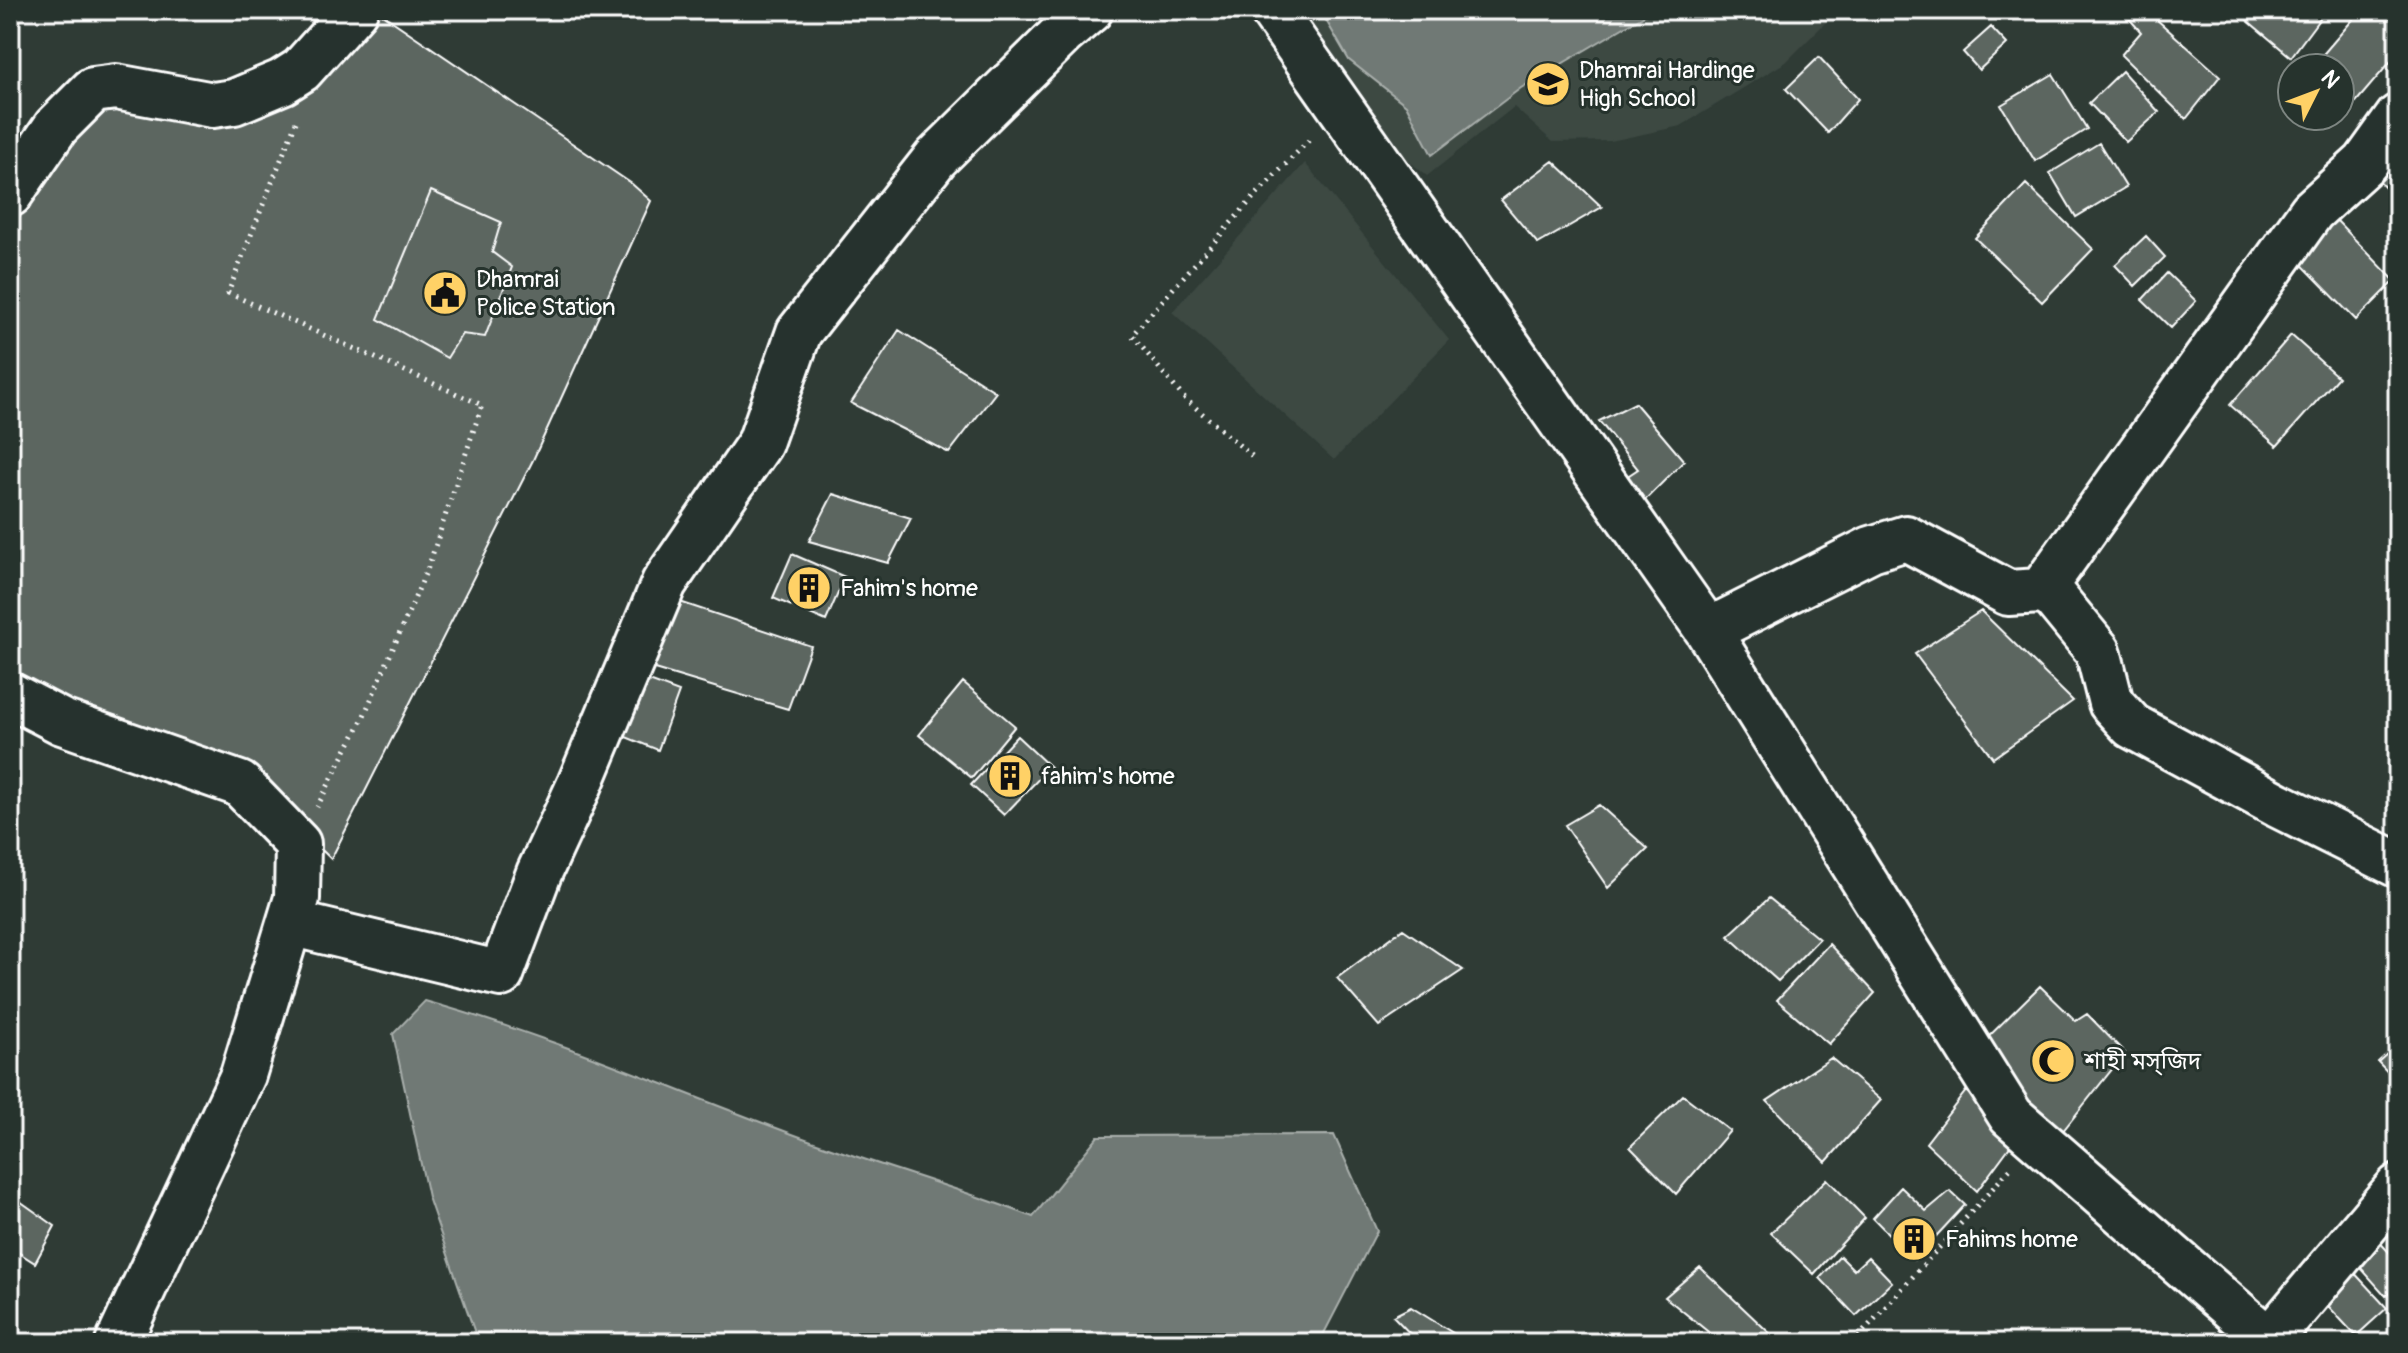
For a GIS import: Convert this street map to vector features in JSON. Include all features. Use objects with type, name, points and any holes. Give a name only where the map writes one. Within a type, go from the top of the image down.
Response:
[{"type":"street","points":[[10,194],[56,127],[93,90],[116,87],[213,105],[234,102],[282,82],[301,70],[355,10]]},
{"type":"street","points":[[290,923],[501,974],[539,873],[580,784],[664,583],[760,443],[799,332],[936,158],[1090,10]]},
{"type":"street","points":[[1272,10],[1708,631],[2011,1116],[2271,1342],[2398,1187]]},
{"type":"street","points":[[2041,591],[2312,211],[2365,163],[2398,117]]},
{"type":"street","points":[[1708,631],[1871,549],[1906,538],[2008,593],[2041,591],[2053,596],[2098,651],[2111,703],[2132,726],[2398,865]]},
{"type":"street","points":[[10,695],[62,722],[240,784],[298,844],[297,898],[243,1075],[118,1343]]},
{"type":"path","points":[[1252,456],[1183,397],[1132,335],[1253,198],[1341,107]]},
{"type":"path","points":[[298,844],[363,718],[429,565],[482,405],[228,293],[301,108]]},
{"type":"path","points":[[1853,1343],[2037,1138]]},
{"type":"shaded area","name":"Dhamrai Hardinge High School","points":[[1293,10],[1838,10],[1786,62],[1681,126],[1611,141],[1553,142],[1514,107],[1427,176],[1399,153]]},
{"type":"shaded area","points":[[1320,10],[1653,10],[1521,88],[1432,155],[1406,105],[1349,60]]},
{"type":"shaded area","points":[[1305,163],[1449,340],[1334,460],[1172,312]]},
{"type":"shaded area","points":[[425,1001],[524,1032],[814,1142],[1033,1217],[1098,1136],[1334,1135],[1377,1231],[1319,1343],[482,1343],[476,1336],[428,1197],[393,1034]]},
{"type":"building","points":[[376,10],[632,184],[651,201],[533,460],[331,859],[250,779],[10,685],[10,215],[100,100],[223,122]]},
{"type":"building","points":[[2131,10],[2146,10],[2220,76],[2186,119],[2121,55],[2141,32],[2125,14]]},
{"type":"building","points":[[2255,10],[2326,10],[2295,52],[2285,52],[2247,20]]},
{"type":"building","points":[[2361,10],[2381,10],[2398,25],[2398,53],[2356,102],[2356,52],[2325,52]]},
{"type":"building","points":[[1991,27],[2007,44],[1979,70],[1963,52]]},
{"type":"building","points":[[1819,57],[1858,99],[1828,133],[1786,89]]},
{"type":"building","points":[[2122,71],[2159,112],[2126,142],[2089,103]]},
{"type":"building","points":[[2053,74],[2087,129],[2035,161],[2001,105]]},
{"type":"building","points":[[2398,140],[2398,201],[2358,160]]},
{"type":"building","points":[[2099,143],[2126,187],[2076,217],[2050,173]]},
{"type":"building","points":[[1553,161],[1602,207],[1538,244],[1501,200]]},
{"type":"building","points":[[2026,184],[2093,249],[2042,302],[1975,238]]},
{"type":"building","name":"Dhamrai Police Station","points":[[431,191],[501,222],[492,252],[512,267],[485,337],[462,334],[447,358],[378,319]]},
{"type":"building","points":[[2308,191],[2395,281],[2356,320],[2268,230]]},
{"type":"building","points":[[2146,236],[2165,257],[2135,286],[2115,265]]},
{"type":"building","points":[[2167,273],[2196,301],[2171,328],[2142,300]]},
{"type":"building","points":[[899,330],[996,392],[949,453],[851,403]]},
{"type":"building","points":[[2291,335],[2338,377],[2277,446],[2230,405]]},
{"type":"building","points":[[1635,403],[1684,461],[1635,510],[1620,481],[1638,469],[1599,421]]},
{"type":"building","points":[[833,494],[911,518],[888,563],[809,541]]},
{"type":"building","name":"Fahim's home","points":[[792,554],[845,577],[826,621],[773,598]]},
{"type":"building","points":[[659,595],[811,646],[788,709],[631,662]]},
{"type":"building","points":[[1981,611],[2073,701],[1993,758],[1915,654]]},
{"type":"building","points":[[617,669],[679,692],[658,750],[591,723]]},
{"type":"building","points":[[963,682],[1015,726],[972,778],[919,735]]},
{"type":"building","name":"fahim's home","points":[[1017,736],[1050,767],[1004,815],[971,785]]},
{"type":"building","points":[[1599,805],[1648,849],[1608,888],[1565,825]]},
{"type":"building","points":[[1769,898],[1819,939],[1778,981],[1728,936]]},
{"type":"building","points":[[1403,929],[1463,970],[1379,1026],[1337,978]]},
{"type":"building","points":[[1829,944],[1875,993],[1829,1044],[1777,1000]]},
{"type":"building","points":[[2040,986],[2076,1021],[2087,1014],[2125,1053],[2054,1142],[1976,1049]]},
{"type":"building","points":[[2398,1044],[2398,1083],[2378,1062]]},
{"type":"building","points":[[1831,1058],[1881,1100],[1826,1162],[1767,1101]]},
{"type":"building","points":[[1966,1091],[2014,1141],[1977,1191],[1926,1143]]},
{"type":"building","points":[[1683,1095],[1730,1131],[1676,1194],[1630,1147]]},
{"type":"building","points":[[1827,1179],[1865,1218],[1814,1274],[1771,1233]]},
{"type":"building","name":"Fahims home","points":[[1901,1187],[1926,1211],[1950,1191],[1965,1205],[1914,1260],[1873,1218]]},
{"type":"building","points":[[10,1194],[55,1226],[35,1263],[10,1247]]},
{"type":"building","points":[[2375,1237],[2398,1262],[2398,1284],[2386,1296],[2352,1258]]},
{"type":"building","points":[[1840,1256],[1854,1270],[1868,1257],[1892,1282],[1856,1316],[1820,1278]]},
{"type":"building","points":[[1700,1267],[1780,1343],[1722,1343],[1665,1297]]},
{"type":"building","points":[[2350,1268],[2387,1308],[2356,1336],[2319,1296]]},
{"type":"building","points":[[1411,1307],[1461,1338],[1458,1343],[1419,1343],[1393,1316]]},
{"type":"place","name":"Dhamrai Hardinge High School","points":[[1548,84]]},
{"type":"place","name":"Dhamrai Police Station","points":[[445,293]]},
{"type":"place","name":"Fahim's home","points":[[809,588]]},
{"type":"place","name":"fahim's home","points":[[1010,776]]},
{"type":"place","name":"শাহী মস্জিদ","points":[[2053,1061]]},
{"type":"place","name":"Fahims home","points":[[1914,1239]]}]
